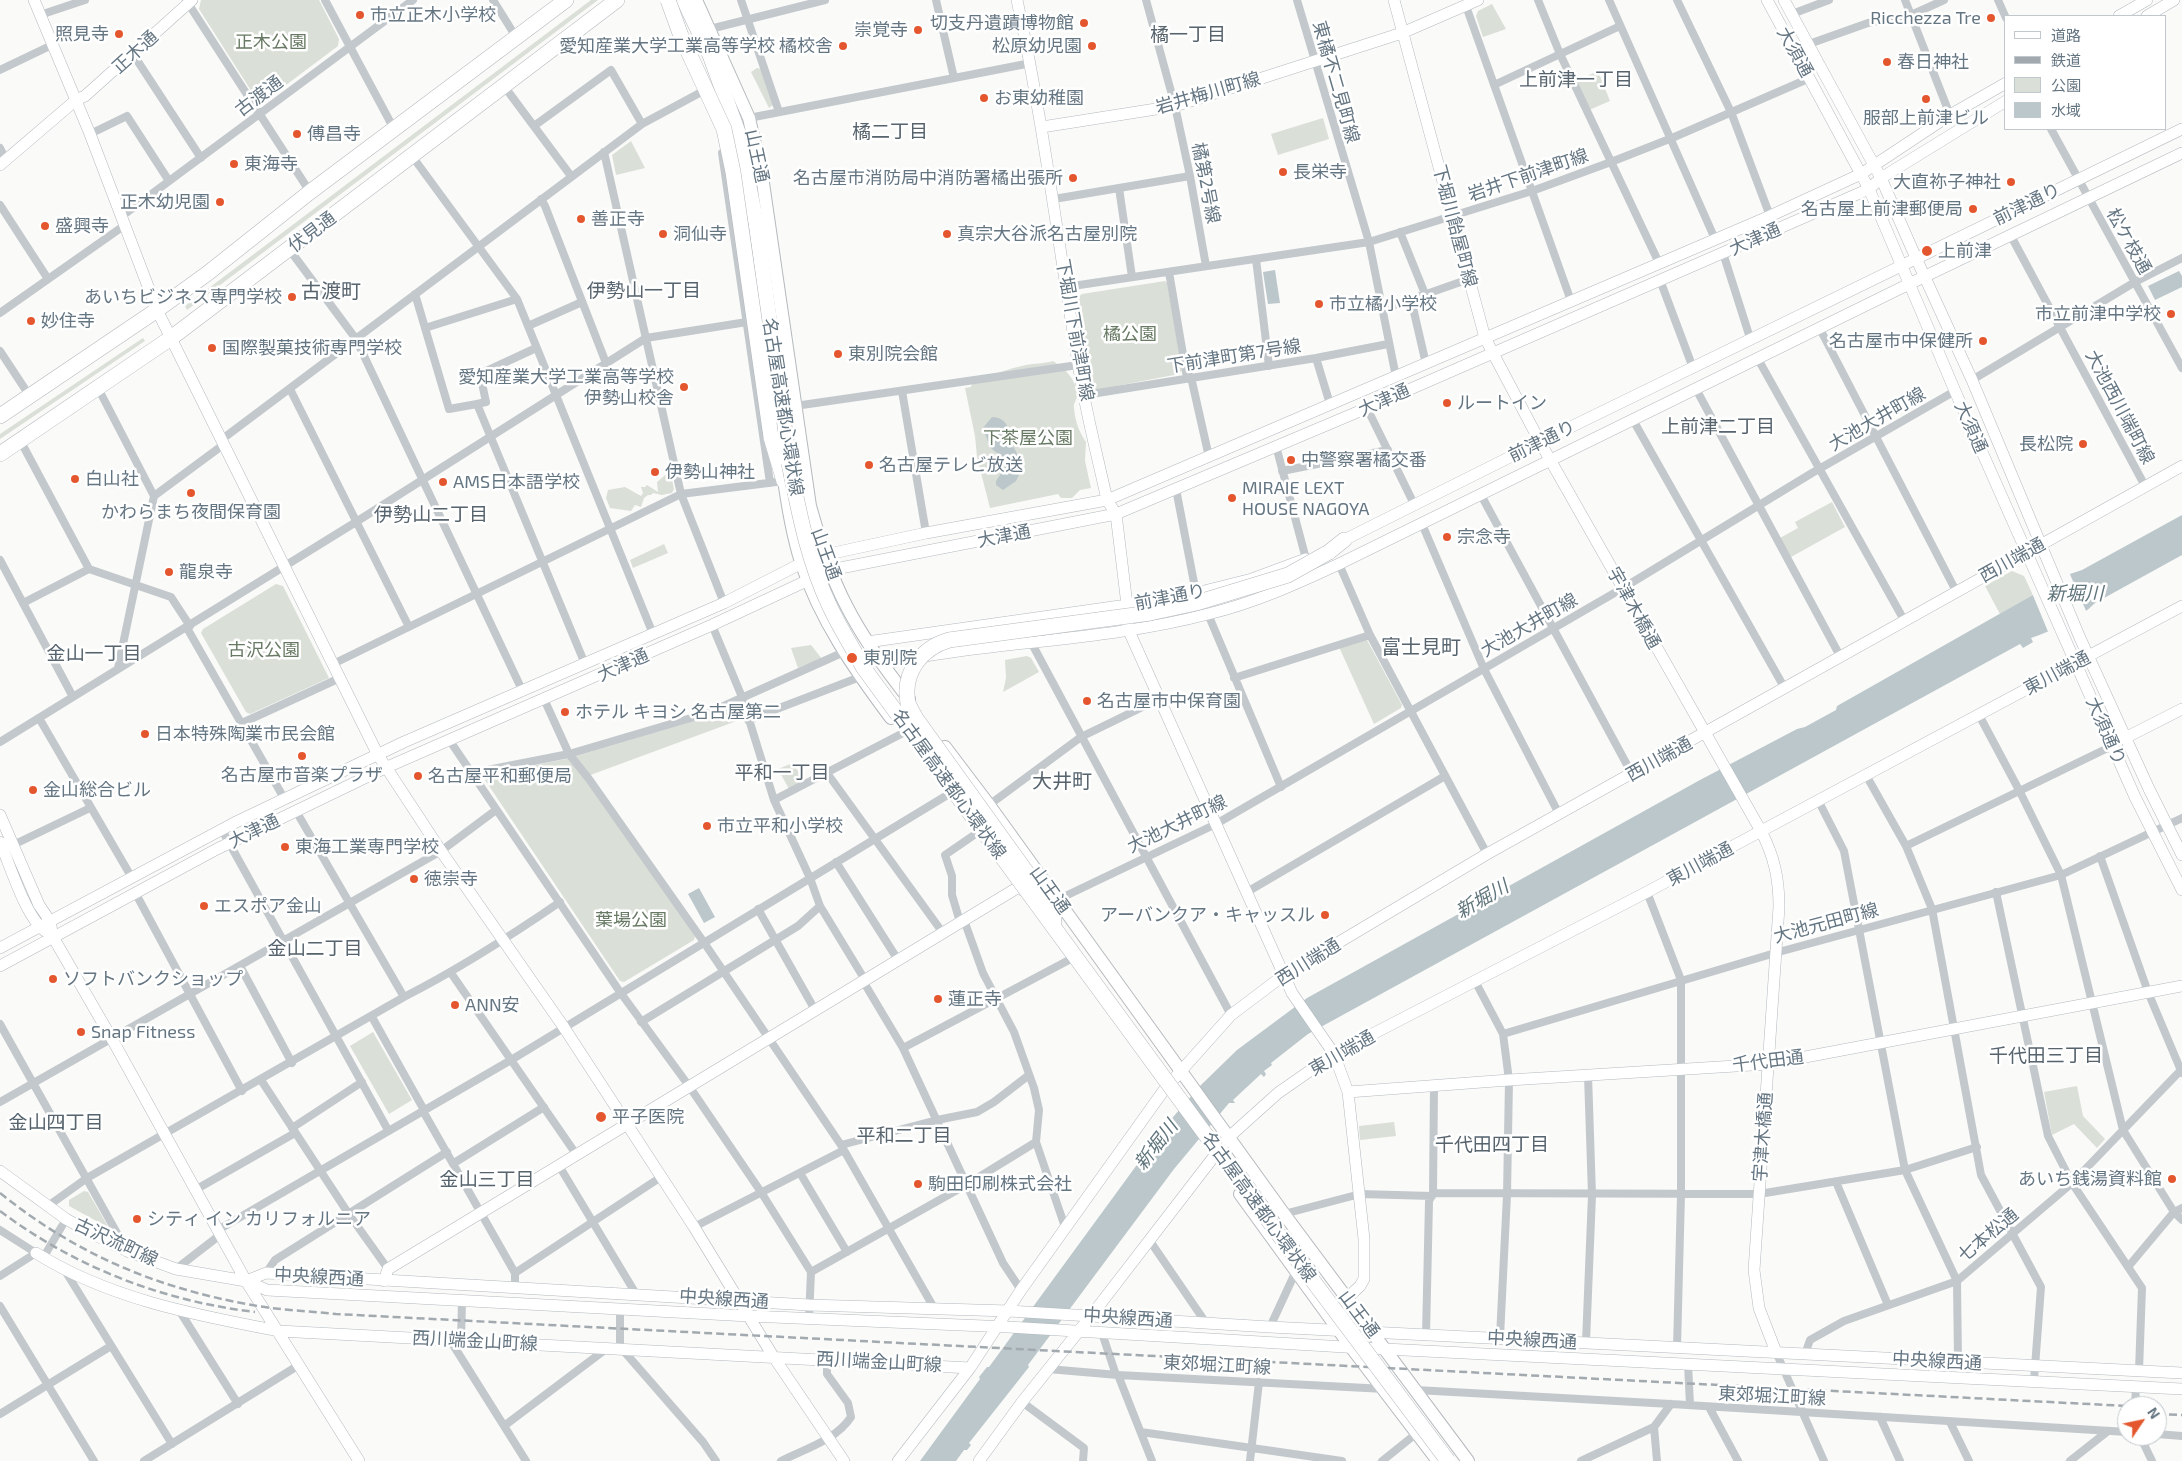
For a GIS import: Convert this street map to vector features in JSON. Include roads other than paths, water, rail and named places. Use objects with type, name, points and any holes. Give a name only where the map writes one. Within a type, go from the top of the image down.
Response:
[{"type":"highway","name":"伏見通","points":[[0,416],[157,310],[208,273],[310,192],[566,0]]},
{"type":"highway","name":"伏見通","points":[[0,454],[171,338],[617,0]]},
{"type":"highway","points":[[669,0],[681,36],[724,129],[733,172],[777,482]]},
{"type":"highway","name":"名古屋高速都心環状線","points":[[684,0],[710,55],[739,135],[756,223],[789,463],[799,514],[827,599],[864,667],[1307,1273],[1448,1461]]},
{"type":"highway","points":[[1054,927],[1053,908],[917,720],[908,703],[911,671],[921,655],[938,644],[949,640],[1150,613],[1196,603],[1288,575],[1329,552],[1344,540]]},
{"type":"main road","name":"山王通","points":[[669,0],[728,129],[740,181],[777,482],[802,563],[844,652],[860,677],[949,794],[1351,1347],[1385,1389],[1438,1461]]},
{"type":"main road","name":"山王通","points":[[696,0],[750,118],[762,176],[810,506],[824,555],[846,606],[882,664],[989,805],[1284,1214],[1468,1461]]},
{"type":"street","points":[[34,0],[90,134],[157,310],[385,768],[563,1026],[694,1227],[773,1356],[844,1461]]},
{"type":"street","points":[[40,15],[86,0]]},
{"type":"street","points":[[325,0],[394,129]]},
{"type":"street","name":"古渡通","points":[[0,313],[48,279],[124,220],[169,181],[413,0]]},
{"type":"street","points":[[493,0],[516,37]]},
{"type":"street","points":[[741,0],[780,112]]},
{"type":"street","points":[[710,29],[825,0]]},
{"type":"street","points":[[936,0],[954,78]]},
{"type":"street","name":"下堀川下前津町線","points":[[1016,0],[1031,63],[1042,127],[1078,365],[1107,500],[1116,514],[1128,629]]},
{"type":"street","name":"橘第2号線","points":[[1146,0],[1175,106],[1206,266]]},
{"type":"street","name":"東橘不二見町線","points":[[1297,0],[1368,242],[1396,377]]},
{"type":"street","name":"下堀川飴屋町線","points":[[1394,0],[1485,338],[1540,442]]},
{"type":"street","name":"岩井梅川町線","points":[[1042,127],[1175,106],[1402,33],[1478,0]]},
{"type":"street","points":[[1538,0],[1560,54],[1660,263]]},
{"type":"street","points":[[1609,0],[1716,239]]},
{"type":"street","points":[[1677,0],[1731,112],[1770,216]]},
{"type":"street","name":"大須通","points":[[1767,0],[1869,189],[1902,266]]},
{"type":"street","name":"大須通","points":[[1784,0],[1874,164],[1916,258]]},
{"type":"street","points":[[1792,14],[1829,0]]},
{"type":"street","points":[[1905,0],[1950,115]]},
{"type":"street","points":[[1809,44],[1868,23],[1911,15],[1944,0]]},
{"type":"street","points":[[1998,0],[2005,15]]},
{"type":"street","points":[[2121,15],[2147,0]]},
{"type":"street","points":[[2149,15],[2174,0]]},
{"type":"street","points":[[189,1],[310,192]]},
{"type":"street","name":"正木通","points":[[3,163],[76,100],[85,96],[189,1]]},
{"type":"street","points":[[1466,6],[1571,301]]},
{"type":"street","points":[[1494,84],[1620,26]]},
{"type":"street","points":[[0,70],[52,45]]},
{"type":"street","points":[[132,54],[201,158]]},
{"type":"street","points":[[750,118],[1031,63]]},
{"type":"street","points":[[534,126],[610,70],[642,124]]},
{"type":"street","name":"岩井下前津町線","points":[[1066,287],[1368,242],[1532,191],[1611,162],[1672,138],[1810,78]]},
{"type":"street","name":"大津通","points":[[0,948],[222,830],[378,755],[724,603],[802,563],[824,555],[926,533],[1107,500],[1770,216],[1861,174],[1950,115],[2004,85]]},
{"type":"street","points":[[504,86],[570,176]]},
{"type":"street","points":[[154,496],[356,338],[570,176],[642,124],[710,88]]},
{"type":"street","name":"大津通","points":[[0,966],[229,843],[385,768],[712,625],[830,570],[1116,514],[1367,408],[1869,189],[1881,178],[2004,102]]},
{"type":"street","points":[[90,134],[127,116],[169,181]]},
{"type":"street","name":"山王通","points":[[728,129],[721,146],[746,322],[777,482]]},
{"type":"street","name":"前津通り","points":[[867,642],[1127,605],[1196,593],[1252,579],[1306,559],[1540,442],[1751,341],[1916,258],[2182,129]]},
{"type":"street","name":"松ケ枝通","points":[[2052,130],[2182,368]]},
{"type":"street","points":[[0,148],[3,163]]},
{"type":"street","points":[[604,152],[681,494],[724,603]]},
{"type":"street","name":"前津通り","points":[[882,664],[917,656],[1128,629],[1208,614],[1272,594],[1422,524],[1909,284],[2182,154]]},
{"type":"street","points":[[412,156],[517,299],[653,634]]},
{"type":"street","points":[[1054,199],[1190,176]]},
{"type":"street","points":[[1119,188],[1132,277]]},
{"type":"street","points":[[541,199],[606,363]]},
{"type":"street","points":[[0,205],[48,279]]},
{"type":"street","points":[[1400,232],[1425,294]]},
{"type":"street","name":"大池西川端町線","points":[[2011,236],[2145,486]]},
{"type":"street","points":[[289,249],[356,338],[523,692]]},
{"type":"street","points":[[1723,254],[1751,341]]},
{"type":"street","points":[[1916,258],[1925,277]]},
{"type":"street","points":[[1972,380],[2135,282],[2182,258]]},
{"type":"street","points":[[1256,259],[1269,366]]},
{"type":"street","points":[[1902,266],[1909,284]]},
{"type":"street","points":[[1169,272],[1189,377],[1209,457]]},
{"type":"street","name":"大須通","points":[[1925,277],[1972,380],[2040,544]]},
{"type":"street","points":[[1381,310],[1469,279]]},
{"type":"street","points":[[1660,280],[1693,368]]},
{"type":"street","name":"大須通","points":[[1909,284],[2035,569]]},
{"type":"street","points":[[415,294],[449,409],[486,402],[480,374],[536,348]]},
{"type":"street","points":[[425,328],[517,299]]},
{"type":"street","points":[[1411,299],[1426,364]]},
{"type":"street","points":[[528,326],[582,302]]},
{"type":"street","points":[[0,742],[356,522],[646,338],[746,322]]},
{"type":"street","points":[[1820,329],[1956,590]]},
{"type":"street","name":"下前津町第7号線","points":[[1085,395],[1189,377],[1269,366],[1388,344]]},
{"type":"street","points":[[0,351],[30,395]]},
{"type":"street","points":[[1316,358],[1330,404]]},
{"type":"street","points":[[1758,359],[1904,620]]},
{"type":"street","points":[[795,406],[1078,365]]},
{"type":"street","points":[[98,388],[154,496],[118,668]]},
{"type":"street","points":[[1696,389],[1840,656]]},
{"type":"street","points":[[290,390],[409,627]]},
{"type":"street","points":[[902,391],[926,533]]},
{"type":"street","name":"大池大井町線","points":[[1057,900],[1216,824],[1623,588],[1759,505],[1955,391]]},
{"type":"street","points":[[477,404],[586,664]]},
{"type":"street","points":[[1367,408],[1414,504]]},
{"type":"street","points":[[1633,420],[1784,687]]},
{"type":"street","points":[[20,440],[89,569],[171,597],[286,800]]},
{"type":"street","name":"宇津木橋通","points":[[1540,442],[1552,460],[1771,851],[1779,886],[1759,1194],[1755,1287],[1759,1308],[1776,1352]]},
{"type":"street","points":[[1276,446],[1306,559]]},
{"type":"street","points":[[1282,471],[1388,450]]},
{"type":"street","name":"西川端通","points":[[898,1461],[1003,1327],[1013,1311],[1021,1290],[1164,1090],[1232,1014],[1284,975],[1487,854],[1704,734],[1956,590],[2182,466]]},
{"type":"street","points":[[333,664],[681,494],[777,482]]},
{"type":"street","points":[[1176,489],[1196,593]]},
{"type":"street","points":[[1481,495],[1632,774]]},
{"type":"street","points":[[1422,524],[1484,669],[1559,814]]},
{"type":"street","name":"大須通り","points":[[2040,544],[2125,738],[2182,855]]},
{"type":"street","points":[[0,560],[73,697]]},
{"type":"street","points":[[1339,564],[1370,635],[1487,854]]},
{"type":"street","points":[[23,602],[89,569]]},
{"type":"street","name":"大須通り","points":[[2035,569],[2114,745],[2135,797],[2182,890]]},
{"type":"street","name":"東川端通","points":[[980,1461],[1022,1402],[1092,1316],[1229,1137],[1278,1093],[1334,1054],[1646,892],[2182,606]]},
{"type":"street","points":[[1208,614],[1281,787]]},
{"type":"street","points":[[712,625],[742,697],[774,800],[810,878],[820,906],[903,1048],[1003,1263],[1021,1290]]},
{"type":"street","points":[[1128,629],[1292,993],[1334,1054],[1348,1092],[1364,1240],[1364,1279],[1360,1286],[1346,1298]]},
{"type":"street","points":[[1234,678],[1370,635]]},
{"type":"street","points":[[1031,642],[1080,737],[1232,1014]]},
{"type":"street","points":[[472,773],[569,754],[708,713],[844,652]]},
{"type":"street","points":[[748,720],[860,677]]},
{"type":"street","points":[[242,723],[340,678]]},
{"type":"street","points":[[544,699],[569,754],[590,778],[843,1148],[934,1308]]},
{"type":"street","points":[[989,805],[1080,737],[1159,699]]},
{"type":"street","points":[[2125,738],[2182,710]]},
{"type":"street","points":[[1979,715],[2020,790],[2061,875],[2123,1130],[2174,1212],[2182,1220]]},
{"type":"street","points":[[39,718],[132,878]]},
{"type":"street","points":[[774,800],[903,733]]},
{"type":"street","points":[[450,741],[620,992],[689,1086],[761,1192],[810,1272],[809,1318]]},
{"type":"street","points":[[1906,846],[2114,745]]},
{"type":"street","points":[[827,772],[942,933]]},
{"type":"street","points":[[1866,775],[1906,846],[1932,909],[1981,1175],[2041,1287],[2034,1380]]},
{"type":"street","points":[[1247,892],[1445,776]]},
{"type":"street","points":[[176,1268],[219,1232],[319,1170],[511,1060],[563,1026],[949,794]]},
{"type":"street","points":[[1818,800],[1844,850],[1879,1042],[1905,1170],[1958,1281],[1958,1362]]},
{"type":"street","points":[[13,845],[90,808]]},
{"type":"street","points":[[0,1102],[441,851],[496,810]]},
{"type":"street","points":[[296,811],[404,997]]},
{"type":"street","points":[[0,815],[39,905],[50,921],[53,938],[112,1039],[246,1281],[279,1331],[358,1461]]},
{"type":"street","name":"大池元田町線","points":[[1503,1034],[1775,953],[2061,875],[2182,818]]},
{"type":"street","points":[[222,830],[388,1130]]},
{"type":"street","points":[[977,833],[945,855],[952,876],[952,895],[982,973],[1014,1032],[1029,1075],[1039,1110],[1036,1142],[1065,1227]]},
{"type":"street","points":[[0,842],[5,866],[29,911],[39,927],[53,938]]},
{"type":"street","points":[[2100,856],[2148,992],[2182,1070]]},
{"type":"street","points":[[836,862],[898,960]]},
{"type":"street","points":[[383,1297],[384,1281],[388,1269],[558,1164],[1017,888],[1057,900]]},
{"type":"street","points":[[1646,892],[1681,980],[1681,1195],[1677,1347]]},
{"type":"street","points":[[1996,892],[2048,1136],[2072,1183],[2142,1288],[2139,1371]]},
{"type":"street","points":[[136,894],[242,1091]]},
{"type":"street","points":[[48,1206],[87,1178],[372,1018],[404,997],[452,973],[504,941],[560,902]]},
{"type":"street","points":[[641,1022],[798,926],[820,906]]},
{"type":"street","points":[[758,909],[815,1010]]},
{"type":"street","points":[[903,1048],[1069,960]]},
{"type":"street","points":[[240,966],[292,1062]]},
{"type":"street","points":[[452,973],[576,1154]]},
{"type":"street","points":[[1475,981],[1503,1034],[1509,1080],[1507,1195],[1500,1338]]},
{"type":"street","name":"千代田通","points":[[1348,1092],[1768,1064],[2182,986]]},
{"type":"street","points":[[372,1018],[515,1273],[515,1287]]},
{"type":"street","points":[[0,1024],[32,1084],[128,1251]]},
{"type":"street","name":"七本松通","points":[[1804,1354],[1810,1340],[1844,1321],[1958,1281],[2072,1183],[2182,1070]]},
{"type":"street","points":[[694,1227],[800,1173],[843,1148],[937,1120],[978,1112],[1029,1075]]},
{"type":"street","points":[[1586,1342],[1592,1195],[1588,1075]]},
{"type":"street","points":[[261,1080],[319,1170],[388,1269]]},
{"type":"street","points":[[195,1190],[293,1130],[362,1082]]},
{"type":"street","points":[[1426,1335],[1429,1200],[1433,1195],[1434,1085]]},
{"type":"street","points":[[454,1163],[544,1107]]},
{"type":"street","points":[[810,1272],[966,1185],[1036,1142]]},
{"type":"street","points":[[1284,1214],[1360,1194],[1759,1194],[1905,1170],[1977,1147]]},
{"type":"street","points":[[266,1274],[275,1260],[447,1152]]},
{"type":"street","points":[[558,1164],[636,1294]]},
{"type":"street","name":"古沢流町線","points":[[0,1171],[48,1206],[87,1231],[128,1251],[176,1268],[225,1279],[246,1281]]},
{"type":"street","points":[[800,1173],[847,1252]]},
{"type":"street","points":[[515,1273],[661,1177]]},
{"type":"street","points":[[1836,1182],[1888,1306]]},
{"type":"street","points":[[2128,1267],[2174,1212],[2182,1208]]},
{"type":"street","points":[[0,1276],[42,1253],[61,1228]]},
{"type":"street","name":"西川端金山町線","points":[[0,1230],[42,1253],[64,1269],[102,1286],[179,1310],[279,1331],[970,1368]]},
{"type":"street","points":[[1150,1241],[1206,1323]]},
{"type":"street","points":[[64,1269],[172,1444]]},
{"type":"street","points":[[1270,1327],[1296,1271]]},
{"type":"street","name":"中央線西通","points":[[246,1281],[266,1274],[809,1305],[1013,1311],[1340,1331],[2182,1373]]},
{"type":"street","name":"中央線西通","points":[[246,1281],[267,1290],[383,1297],[1066,1330],[1351,1347],[2034,1380],[2182,1389]]},
{"type":"street","points":[[462,1301],[455,1340],[526,1461]]},
{"type":"street","points":[[0,1306],[94,1461]]},
{"type":"street","points":[[620,1309],[621,1349],[703,1442],[716,1461]]},
{"type":"street","points":[[179,1310],[238,1404]]},
{"type":"street","points":[[1102,1332],[1117,1375],[1152,1461]]},
{"type":"street","points":[[0,1414],[111,1346]]},
{"type":"street","points":[[504,1426],[608,1348]]},
{"type":"street","points":[[1776,1352],[1824,1461]]},
{"type":"street","points":[[781,1461],[828,1438],[845,1426],[851,1417],[848,1403],[827,1374],[827,1359]]},
{"type":"street","points":[[1688,1364],[1690,1405]]},
{"type":"street","points":[[144,1461],[299,1365]]},
{"type":"street","name":"東郊堀江町線","points":[[1048,1369],[1117,1375],[1385,1389]]},
{"type":"street","points":[[1250,1461],[1259,1382]]},
{"type":"street","points":[[2136,1387],[2136,1396]]},
{"type":"street","name":"東郊堀江町線","points":[[1416,1390],[2117,1431]]},
{"type":"street","points":[[1022,1402],[1084,1448],[1083,1461]]},
{"type":"street","points":[[1581,1461],[1654,1427],[1671,1404]]},
{"type":"street","points":[[1709,1407],[1738,1461]]},
{"type":"street","points":[[1880,1417],[1900,1461]]},
{"type":"street","points":[[1950,1422],[1969,1461]]},
{"type":"street","points":[[1654,1427],[1657,1461]]},
{"type":"street","points":[[2070,1461],[2108,1431]]},
{"type":"street","points":[[1140,1432],[1342,1461]]},
{"type":"street","points":[[1382,1461],[1417,1433]]},
{"type":"street","points":[[2167,1435],[2182,1436]]},
{"type":"street","points":[[2145,1446],[2152,1461]]},
{"type":"water","points":[[1275,270],[1280,303],[1268,304],[1263,272]]},
{"type":"water","points":[[2179,271],[2182,276],[2182,287],[2155,300],[2148,286]]},
{"type":"water","points":[[992,417],[1005,422],[1017,454],[1016,464],[1021,471],[1016,481],[1003,490],[996,485],[996,481],[1005,467],[999,455],[990,447],[983,428]]},
{"type":"water","name":"新堀川","points":[[2182,515],[2182,555],[2095,603],[2081,615],[2057,628],[2031,638],[2033,642],[2023,648],[2020,644],[1308,1034],[1271,1063],[1272,1065],[1264,1071],[1266,1074],[1264,1077],[1261,1074],[1233,1100],[1235,1103],[1229,1103],[1174,1169],[1028,1365],[1029,1367],[969,1443],[971,1445],[967,1450],[964,1450],[956,1461],[920,1461],[980,1379],[979,1377],[989,1367],[1166,1125],[1201,1085],[1237,1050],[1307,998],[1700,780],[1836,710],[1837,706],[2070,574],[2082,570]]},
{"type":"water","points":[[699,888],[715,917],[704,923],[688,894]]},
{"type":"railway","points":[[0,1193],[58,1234],[118,1266],[183,1289],[217,1298],[283,1309],[336,1314],[2117,1405]]},
{"type":"railway","points":[[0,1211],[58,1249],[89,1265],[121,1278],[153,1290],[186,1299],[220,1307],[255,1312]]},
{"type":"railway","points":[[2167,1414],[2182,1415]]},
{"type":"place","name":"市立正木小学校","points":[[360,15]]},
{"type":"place","name":"Ricchezza Tre","points":[[1991,18]]},
{"type":"place","name":"切支丹遺蹟博物館","points":[[1084,23]]},
{"type":"place","name":"崇覚寺","points":[[918,30]]},
{"type":"place","name":"照見寺","points":[[119,34]]},
{"type":"place","name":"愛知産業大学工業高等学校 橘校舎","points":[[843,46]]},
{"type":"place","name":"松原幼児園","points":[[1092,46]]},
{"type":"place","name":"春日神社","points":[[1887,62]]},
{"type":"place","name":"お東幼稚園","points":[[984,98]]},
{"type":"place","name":"服部上前津ビル","points":[[1926,99]]},
{"type":"place","name":"傅昌寺","points":[[297,134]]},
{"type":"place","name":"東海寺","points":[[234,164]]},
{"type":"place","name":"長栄寺","points":[[1283,172]]},
{"type":"place","name":"名古屋市消防局中消防署橘出張所","points":[[1073,178]]},
{"type":"place","name":"大直祢子神社","points":[[2011,182]]},
{"type":"place","name":"正木幼児園","points":[[220,202]]},
{"type":"place","name":"名古屋上前津郵便局","points":[[1973,209]]},
{"type":"place","name":"善正寺","points":[[581,219]]},
{"type":"place","name":"盛興寺","points":[[45,226]]},
{"type":"place","name":"洞仙寺","points":[[663,234]]},
{"type":"place","name":"真宗大谷派名古屋別院","points":[[947,234]]},
{"type":"place","name":"上前津","points":[[1927,251]]},
{"type":"place","name":"あいちビジネス専門学校","points":[[292,297]]},
{"type":"place","name":"市立橘小学校","points":[[1319,304]]},
{"type":"place","name":"市立前津中学校","points":[[2171,314]]},
{"type":"place","name":"妙住寺","points":[[31,321]]},
{"type":"place","name":"名古屋市中保健所","points":[[1983,341]]},
{"type":"place","name":"国際製菓技術専門学校","points":[[212,348]]},
{"type":"place","name":"東別院会館","points":[[838,354]]},
{"type":"place","name":"愛知産業大学工業高等学校 伊勢山校舎","points":[[684,387]]},
{"type":"place","name":"ルートイン","points":[[1447,403]]},
{"type":"place","name":"長松院","points":[[2083,444]]},
{"type":"place","name":"中警察署橘交番","points":[[1291,460]]},
{"type":"place","name":"名古屋テレビ放送","points":[[869,465]]},
{"type":"place","name":"伊勢山神社","points":[[655,472]]},
{"type":"place","name":"白山社","points":[[75,479]]},
{"type":"place","name":"AMS日本語学校","points":[[443,482]]},
{"type":"place","name":"かわらまち夜間保育園","points":[[191,493]]},
{"type":"place","name":"MIRAIE LEXT HOUSE NAGOYA","points":[[1232,498]]},
{"type":"place","name":"宗念寺","points":[[1447,537]]},
{"type":"place","name":"龍泉寺","points":[[169,572]]},
{"type":"place","name":"東別院","points":[[852,658]]},
{"type":"place","name":"名古屋市中保育園","points":[[1087,701]]},
{"type":"place","name":"ホテル キヨシ 名古屋第二","points":[[565,712]]},
{"type":"place","name":"日本特殊陶業市民会館","points":[[145,734]]},
{"type":"place","name":"名古屋市音楽プラザ","points":[[302,756]]},
{"type":"place","name":"名古屋平和郵便局","points":[[418,776]]},
{"type":"place","name":"金山総合ビル","points":[[33,790]]},
{"type":"place","name":"市立平和小学校","points":[[707,826]]},
{"type":"place","name":"東海工業専門学校","points":[[285,847]]},
{"type":"place","name":"徳崇寺","points":[[414,879]]},
{"type":"place","name":"エスポア金山","points":[[204,906]]},
{"type":"place","name":"アーバンクア・キャッスル","points":[[1325,915]]},
{"type":"place","name":"ソフトバンクショップ","points":[[53,979]]},
{"type":"place","name":"蓮正寺","points":[[938,999]]},
{"type":"place","name":"ANN安","points":[[455,1005]]},
{"type":"place","name":"Snap Fitness","points":[[81,1032]]},
{"type":"place","name":"平子医院","points":[[601,1117]]},
{"type":"place","name":"あいち銭湯資料館","points":[[2172,1179]]},
{"type":"place","name":"駒田印刷株式会社","points":[[918,1184]]},
{"type":"place","name":"シティ イン カリフォルニア","points":[[137,1219]]},
{"type":"district","name":"橘一丁目","points":[[1188,35]]},
{"type":"district","name":"上前津一丁目","points":[[1576,80]]},
{"type":"district","name":"橘二丁目","points":[[890,132]]},
{"type":"district","name":"古渡町","points":[[331,291]]},
{"type":"district","name":"伊勢山一丁目","points":[[644,291]]},
{"type":"district","name":"上前津二丁目","points":[[1718,427]]},
{"type":"district","name":"伊勢山二丁目","points":[[431,515]]},
{"type":"district","name":"富士見町","points":[[1421,647]]},
{"type":"district","name":"金山一丁目","points":[[94,654]]},
{"type":"district","name":"平和一丁目","points":[[782,773]]},
{"type":"district","name":"大井町","points":[[1062,781]]},
{"type":"district","name":"金山二丁目","points":[[315,949]]},
{"type":"district","name":"千代田三丁目","points":[[2046,1056]]},
{"type":"district","name":"金山四丁目","points":[[56,1123]]},
{"type":"district","name":"平和二丁目","points":[[904,1136]]},
{"type":"district","name":"千代田四丁目","points":[[1492,1145]]},
{"type":"district","name":"金山三丁目","points":[[487,1180]]},
{"type":"park label","name":"正木公園","points":[[271,42]]},
{"type":"park label","name":"橘公園","points":[[1130,334]]},
{"type":"park label","name":"下茶屋公園","points":[[1028,438]]},
{"type":"park label","name":"古沢公園","points":[[264,650]]},
{"type":"park label","name":"葉場公園","points":[[631,920]]}]
